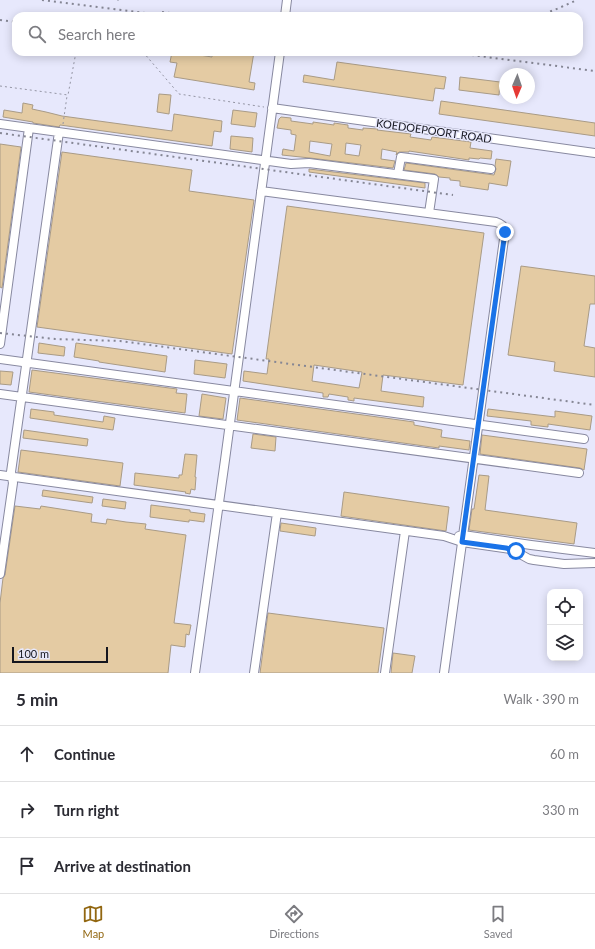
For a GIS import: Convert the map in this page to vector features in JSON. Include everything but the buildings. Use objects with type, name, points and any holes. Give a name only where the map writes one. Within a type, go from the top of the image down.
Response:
[{"type":"street","points":[[285,12],[287,0]]},
{"type":"street","points":[[195,673],[279,56]]},
{"type":"street","name":"KOEDOEPOORT ROAD","points":[[272,108],[595,153]]},
{"type":"street","points":[[0,124],[265,161],[290,164],[308,163],[434,179],[429,213]]},
{"type":"street","points":[[0,344],[29,128]]},
{"type":"street","points":[[0,574],[13,483],[11,472],[60,133]]},
{"type":"street","points":[[398,174],[400,157],[491,169]]},
{"type":"street","points":[[261,191],[496,222],[504,228],[505,232],[444,673]]},
{"type":"street","points":[[0,359],[584,439]]},
{"type":"street","points":[[0,394],[579,473]]},
{"type":"street","points":[[0,475],[404,531],[595,553]]},
{"type":"street","points":[[254,673],[276,513]]},
{"type":"street","points":[[385,673],[404,531]]},
{"type":"street","points":[[462,538],[511,549],[529,559],[534,560],[564,564],[595,563]]},
{"type":"path","points":[[60,133],[75,56]]},
{"type":"path","points":[[146,56],[179,94],[272,108]]},
{"type":"path","points":[[0,86],[68,95]]},
{"type":"railway","points":[[42,0],[137,12]]},
{"type":"railway","points":[[549,12],[577,0]]},
{"type":"railway","points":[[0,20],[12,22]]},
{"type":"railway","points":[[479,56],[595,71]]},
{"type":"railway","points":[[0,133],[453,195]]},
{"type":"railway","points":[[0,333],[55,339],[120,341],[595,405]]},
{"type":"route","points":[[505,232],[462,542],[506,548],[516,551]]}]
